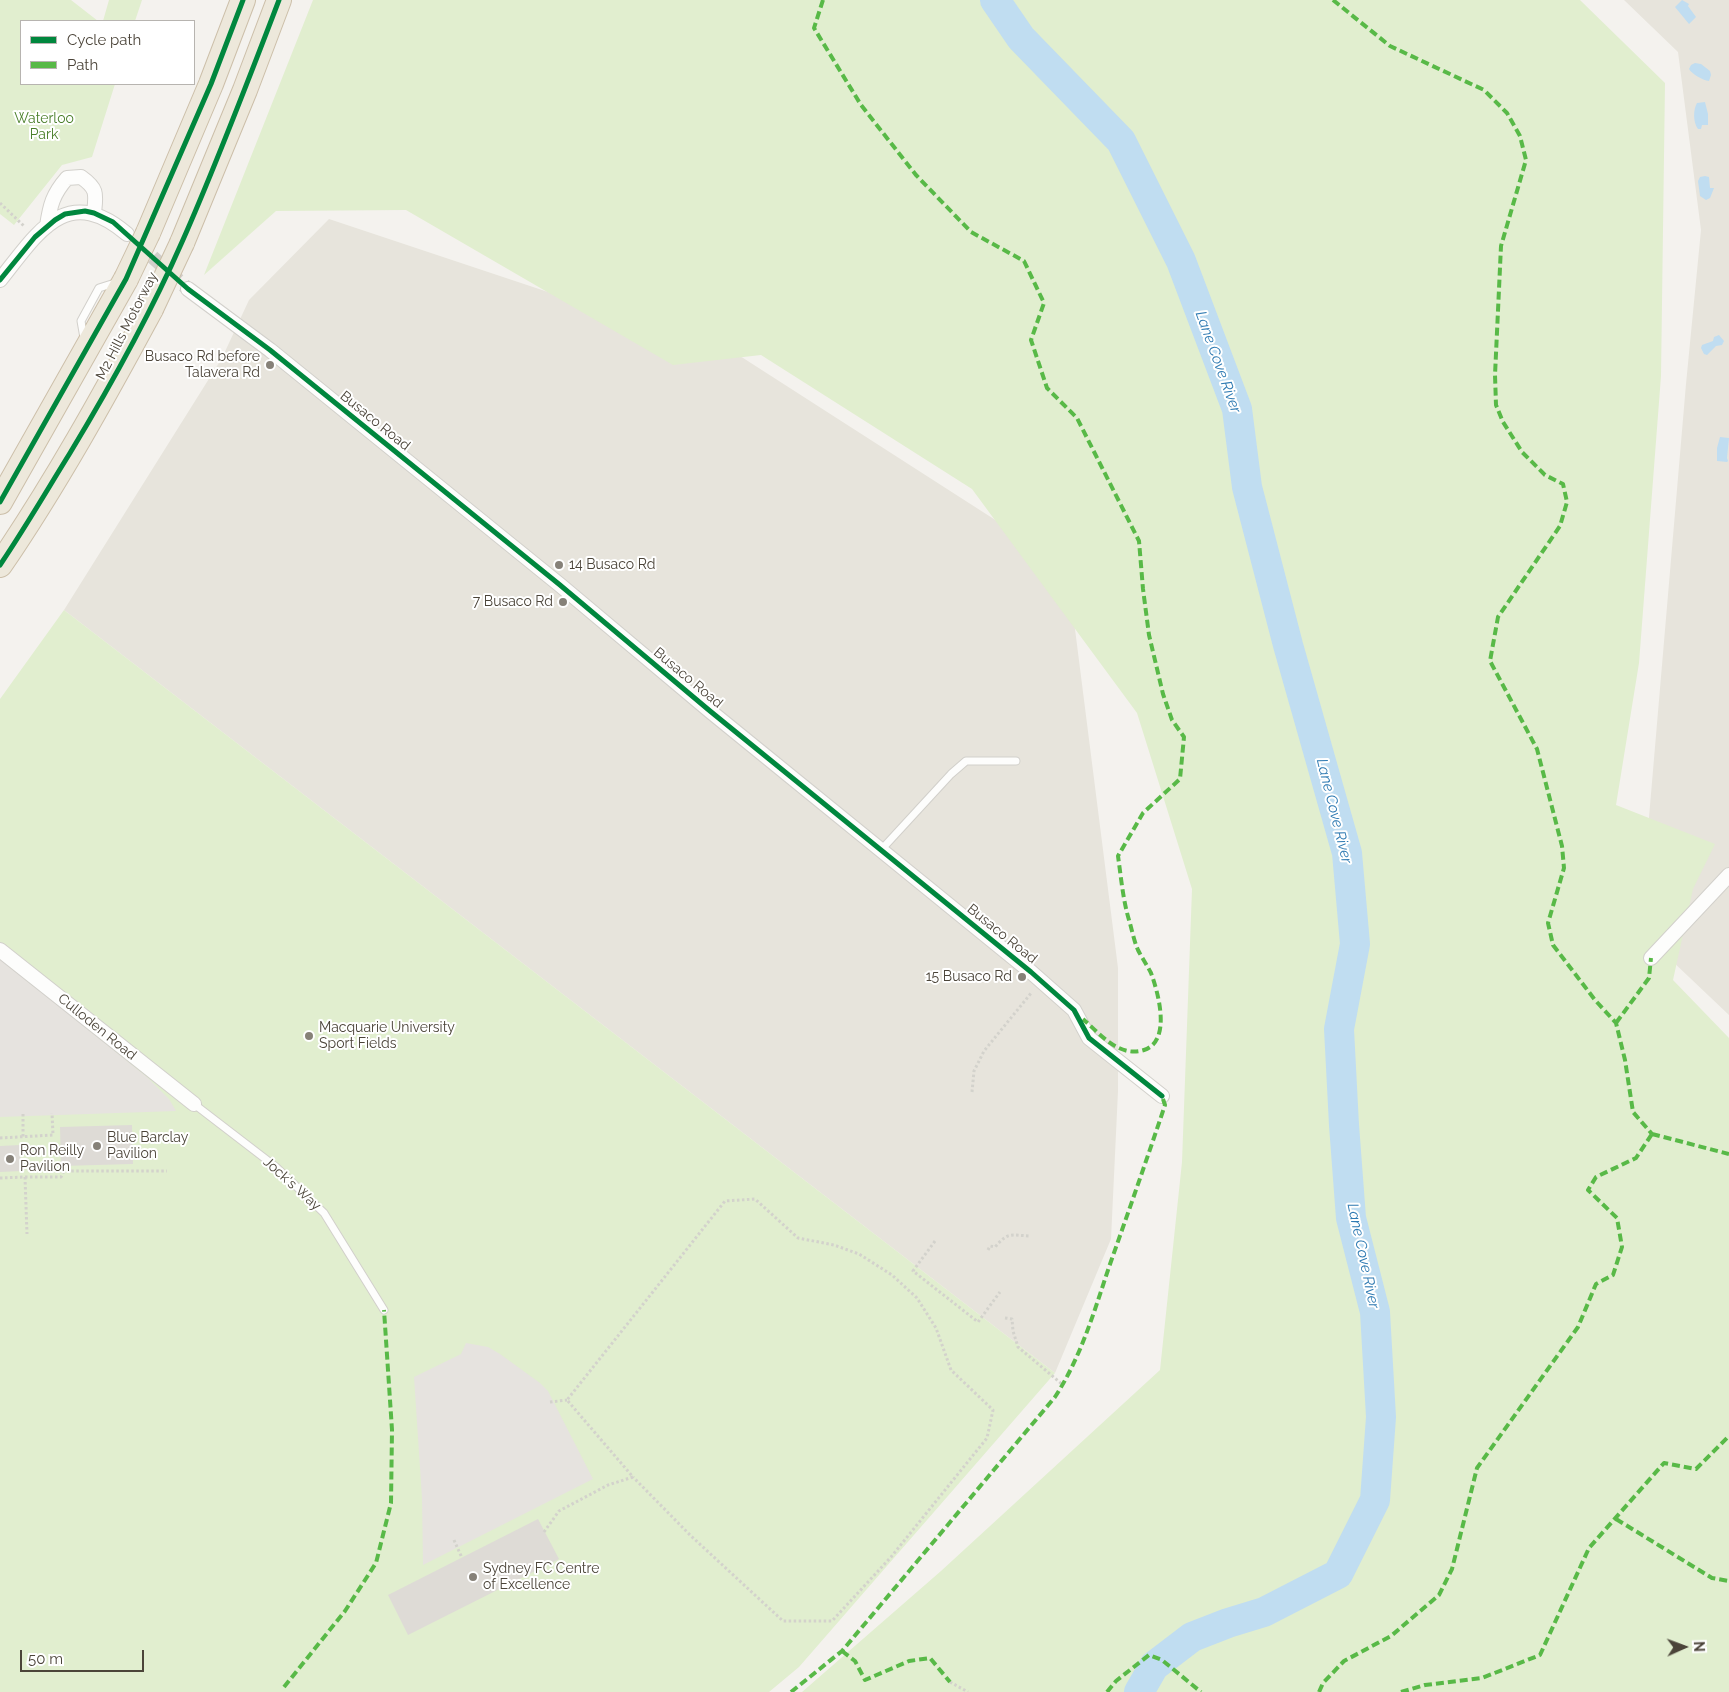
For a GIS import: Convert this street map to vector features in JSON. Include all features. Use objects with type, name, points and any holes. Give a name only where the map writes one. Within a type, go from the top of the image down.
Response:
[{"type":"highway","name":"M2 Hills Motorway","points":[[0,502],[126,279],[137,233],[211,84],[243,0]]},
{"type":"highway","name":"M2 Hills Motorway","points":[[0,565],[96,411],[151,309],[182,243],[245,90],[279,0]]},
{"type":"street","points":[[47,226],[50,205],[57,190],[67,178],[81,177],[91,184],[95,196],[94,213]]},
{"type":"street","points":[[0,280],[35,237],[65,214],[94,213],[137,233]]},
{"type":"street","name":"Busaco Road","points":[[188,289],[263,344],[546,573],[710,711],[1031,972],[1074,1010],[1089,1038],[1162,1096]]},
{"type":"street","points":[[1651,958],[1729,875]]},
{"type":"street","name":"Culloden Road","points":[[0,950],[194,1104]]},
{"type":"lane","points":[[881,850],[966,761],[1016,761]]},
{"type":"lane","name":"Jock's Way","points":[[194,1104],[276,1167],[324,1213],[384,1310]]},
{"type":"path","points":[[0,203],[35,237]]},
{"type":"path","points":[[972,1092],[974,1070],[984,1051],[1033,990]]},
{"type":"path","points":[[0,1138],[53,1135],[52,1113]]},
{"type":"path","points":[[23,1114],[23,1137]]},
{"type":"path","points":[[0,1178],[61,1177],[64,1171],[168,1171]]},
{"type":"path","points":[[25,1177],[27,1234]]},
{"type":"path","points":[[550,1402],[567,1400],[725,1202],[755,1199],[798,1238],[834,1244],[859,1254],[892,1275],[917,1298],[927,1313],[936,1328],[951,1370],[992,1410],[987,1438],[891,1557],[832,1621],[783,1621],[690,1535],[633,1477],[567,1400]]},
{"type":"path","points":[[988,1250],[990,1246],[994,1247],[1004,1236],[1030,1236]]},
{"type":"path","points":[[935,1241],[913,1271],[956,1305],[978,1322],[1000,1292]]},
{"type":"path","points":[[1005,1318],[1012,1319],[1013,1331],[1018,1347],[1063,1385]]},
{"type":"path","points":[[544,1532],[559,1511],[608,1485],[633,1477]]},
{"type":"path","points":[[454,1540],[462,1558]]},
{"type":"path","points":[[950,1682],[968,1692]]},
{"type":"shaded area","points":[[1624,0],[1729,0],[1729,1015],[1670,959],[1645,864],[1701,230],[1678,52]]},
{"type":"shaded area","points":[[329,219],[740,356],[1067,566],[1118,968],[1118,1091],[1111,1239],[1055,1373],[64,610],[222,358],[249,300]]},
{"type":"shaded area","points":[[0,958],[148,1078],[169,1099],[176,1111],[0,1117]]},
{"type":"shaded area","points":[[466,1343],[488,1347],[500,1354],[548,1391],[593,1479],[423,1565],[422,1498],[414,1377],[461,1354]]},
{"type":"green space","name":"Waterloo Park","points":[[0,0],[71,0],[97,20],[20,20],[20,85],[115,85],[92,157],[62,165],[14,225],[0,214]]},
{"type":"green space","points":[[109,0],[142,0],[135,20],[103,20]]},
{"type":"green space","points":[[313,0],[1580,0],[1665,83],[1661,376],[1639,663],[1616,805],[1715,844],[1693,889],[1673,980],[1729,1038],[1729,1692],[802,1692],[941,1571],[1160,1370],[1182,1162],[1192,889],[1137,713],[972,489],[761,355],[673,365],[406,210],[276,211],[204,275]]},
{"type":"green space","name":"Macquarie University Sport Fields","points":[[64,610],[1055,1373],[799,1667],[769,1692],[0,1692],[0,699]]},
{"type":"water","points":[[1682,0],[1689,4],[1688,6],[1696,17],[1689,24],[1675,7]]},
{"type":"water","points":[[1695,63],[1701,64],[1710,71],[1709,81],[1700,78],[1690,71],[1691,65]]},
{"type":"water","points":[[1705,102],[1708,125],[1702,125],[1701,129],[1698,129],[1694,120],[1695,109],[1697,103]]},
{"type":"water","points":[[1700,177],[1709,177],[1710,188],[1714,188],[1710,198],[1706,200],[1700,196],[1698,181]]},
{"type":"water","points":[[1719,335],[1724,341],[1722,345],[1716,346],[1707,355],[1704,354],[1701,348],[1702,345],[1713,341],[1714,337]]},
{"type":"water","points":[[1720,437],[1729,438],[1727,462],[1717,461],[1717,448]]},
{"type":"building","name":"Blue Barclay Pavilion","points":[[132,1125],[133,1164],[61,1166],[60,1127]]},
{"type":"building","name":"Ron Reilly Pavilion","points":[[20,1145],[21,1171],[0,1172],[0,1146]]},
{"type":"building","name":"Sydney FC Centre of Excellence","points":[[538,1519],[559,1559],[408,1635],[388,1595]]},
{"type":"waterway","name":"Lane Cove River","points":[[995,0],[1021,38],[1121,141],[1181,261],[1237,409],[1247,487],[1288,645],[1347,853],[1355,944],[1339,1029],[1351,1218],[1375,1312],[1381,1417],[1375,1500],[1338,1574],[1264,1612],[1192,1637],[1154,1666],[1139,1692]]},
{"type":"tunnel","points":[[137,243],[188,289]]},
{"type":"marked path","points":[[823,0],[814,28],[861,105],[916,175],[971,232],[1024,261],[1044,303],[1031,340],[1047,388],[1077,418],[1139,541],[1149,635],[1163,694],[1172,720],[1184,737],[1180,779],[1143,813],[1118,856],[1125,905],[1134,939],[1151,973],[1157,992],[1161,1015],[1160,1027],[1158,1037],[1153,1045],[1135,1052],[1126,1051],[1110,1043],[1083,1019]]},
{"type":"marked path","points":[[1333,0],[1390,46],[1484,90],[1507,113],[1520,136],[1526,160],[1501,246],[1495,375],[1496,405],[1503,422],[1522,452],[1545,475],[1563,484],[1567,502],[1560,526],[1498,617],[1490,661],[1537,749],[1562,846],[1564,868],[1548,923],[1553,945],[1595,1000],[1616,1023],[1625,1060],[1633,1112],[1652,1134]]},
{"type":"marked path","points":[[1616,1023],[1649,978],[1651,958]]},
{"type":"marked path","points":[[791,1692],[842,1651],[1055,1397],[1080,1350],[1092,1317],[1165,1105],[1162,1096]]},
{"type":"marked path","points":[[1652,1134],[1729,1154]]},
{"type":"marked path","points":[[1319,1692],[1323,1683],[1344,1661],[1391,1636],[1439,1595],[1452,1569],[1477,1468],[1578,1327],[1596,1284],[1613,1275],[1622,1247],[1617,1218],[1588,1190],[1596,1177],[1636,1158],[1652,1134]]},
{"type":"marked path","points":[[284,1687],[345,1611],[376,1563],[391,1503],[392,1430],[384,1310]]},
{"type":"marked path","points":[[1401,1692],[1425,1685],[1482,1678],[1540,1655],[1589,1548],[1664,1463],[1696,1469],[1729,1436]]},
{"type":"marked path","points":[[1616,1519],[1712,1578],[1729,1581]]},
{"type":"marked path","points":[[842,1651],[855,1661],[865,1680],[909,1661],[930,1658],[950,1682]]},
{"type":"marked path","points":[[1107,1692],[1116,1681],[1149,1655],[1162,1660],[1201,1692]]},
{"type":"cycle path","points":[[0,502],[126,279],[211,84],[243,0]]},
{"type":"cycle path","points":[[0,565],[115,376],[157,296],[208,182],[279,0]]},
{"type":"cycle path","points":[[0,280],[35,237],[65,214],[85,211],[113,222],[188,289],[270,350],[560,585],[710,711],[1031,972],[1074,1010],[1089,1038],[1162,1096]]},
{"type":"place","name":"Busaco Rd before Talavera Rd","points":[[270,365]]},
{"type":"place","name":"14 Busaco Rd","points":[[559,565]]},
{"type":"place","name":"7 Busaco Rd","points":[[563,602]]},
{"type":"place","name":"15 Busaco Rd","points":[[1022,977]]},
{"type":"place","name":"Macquarie University Sport Fields","points":[[309,1036]]},
{"type":"place","name":"Blue Barclay Pavilion","points":[[97,1146]]},
{"type":"place","name":"Ron Reilly Pavilion","points":[[10,1159]]},
{"type":"place","name":"Sydney FC Centre of Excellence","points":[[473,1577]]}]
